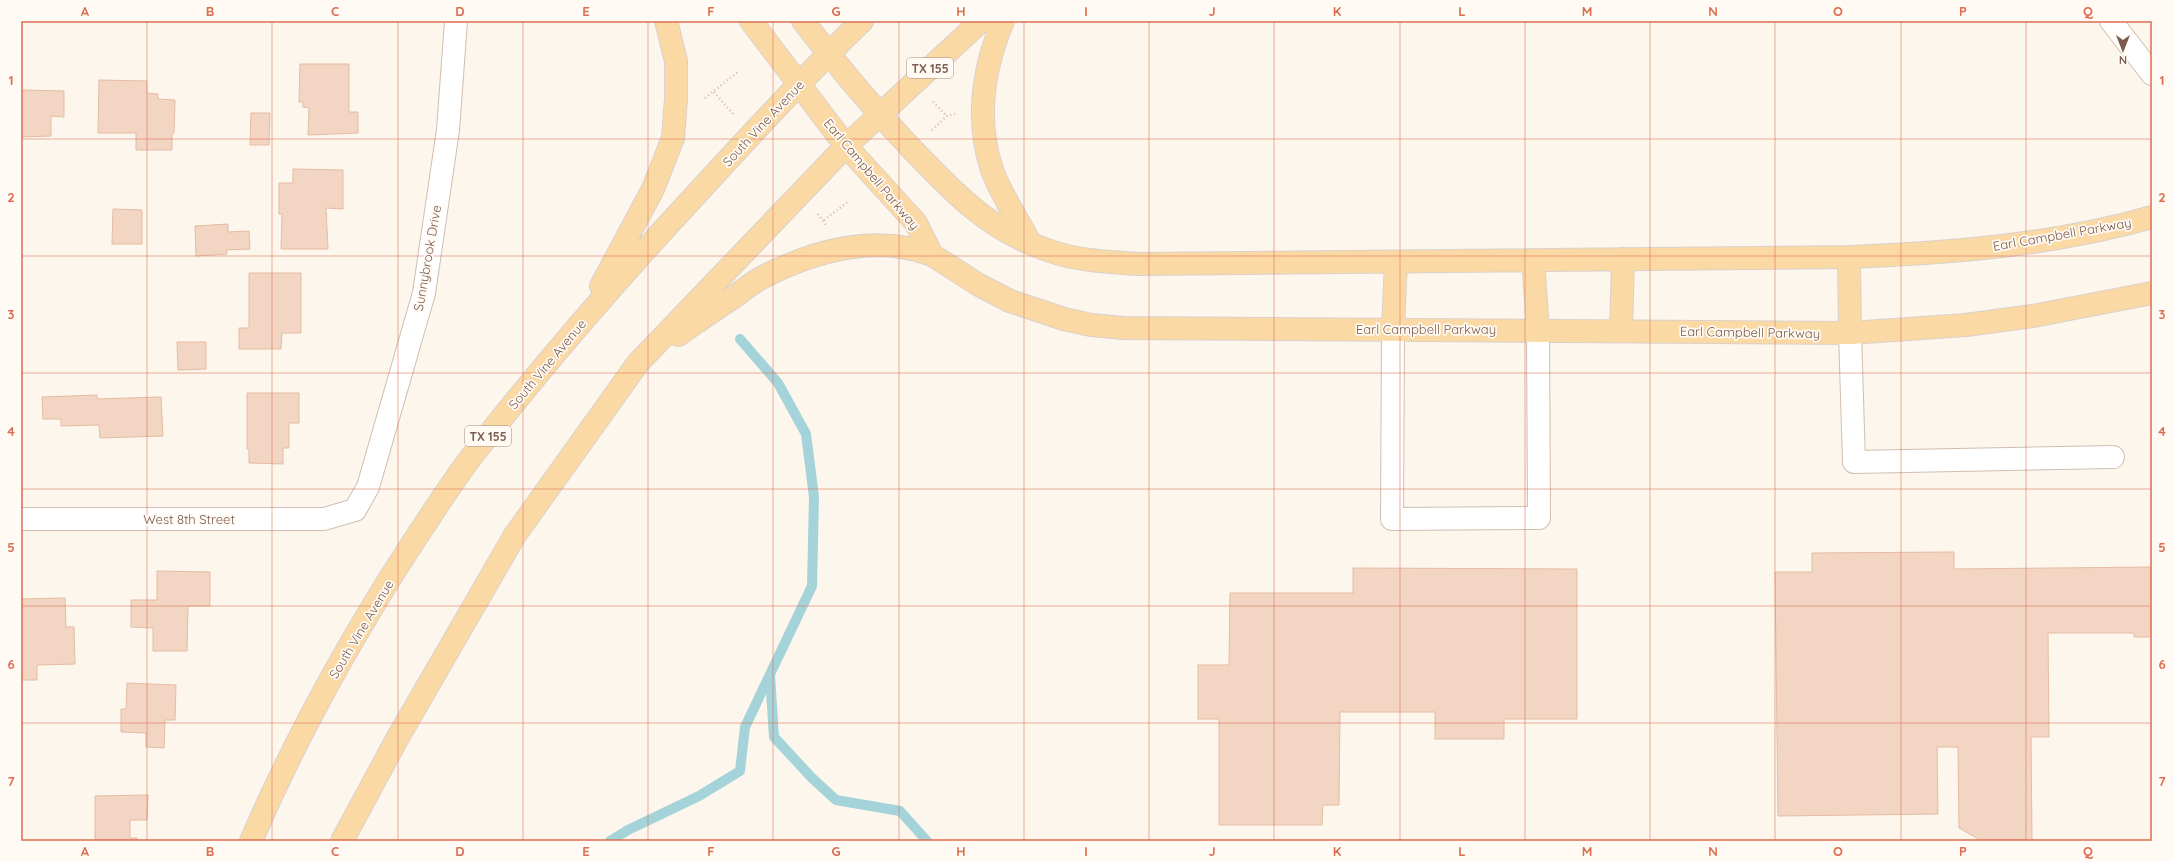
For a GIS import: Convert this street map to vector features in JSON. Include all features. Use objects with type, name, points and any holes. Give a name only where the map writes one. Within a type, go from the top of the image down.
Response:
[{"type":"main road","points":[[583,321],[653,189],[673,138],[676,99],[676,61],[666,21]]},
{"type":"main road","points":[[751,21],[799,83]]},
{"type":"main road","points":[[803,21],[829,54]]},
{"type":"main road","name":"TX 155","points":[[829,54],[862,21]]},
{"type":"main road","name":"TX 155","points":[[342,841],[397,739],[515,534],[638,363],[846,146],[881,116],[981,21]]},
{"type":"main road","points":[[1003,21],[987,67],[983,88],[984,135],[993,171],[1030,243]]},
{"type":"main road","name":"South Vine Avenue","points":[[251,841],[276,783],[309,718],[385,586],[474,453],[632,263],[799,83],[829,54]]},
{"type":"main road","name":"Earl Campbell Parkway","points":[[829,54],[881,116],[956,195],[1005,230],[1030,243],[1076,258],[1126,263],[1396,262],[1848,257],[1918,254],[1980,249],[2046,240],[2152,217]]},
{"type":"main road","name":"Earl Campbell Parkway","points":[[799,83],[846,146],[916,223],[932,254],[979,285],[1010,301],[1064,319],[1092,324],[1124,328],[1538,329],[1850,333],[1914,329],[2025,317],[2152,293]]},
{"type":"main road","points":[[638,363],[760,278],[800,260],[840,248],[863,246],[906,247],[932,254]]},
{"type":"main road","points":[[1848,257],[1850,333]]},
{"type":"main road","points":[[1621,330],[1623,259]]},
{"type":"main road","points":[[1533,260],[1538,329]]},
{"type":"main road","points":[[1393,329],[1396,262]]},
{"type":"street","name":"Sunnybrook Drive","points":[[355,510],[368,487],[424,293],[448,130],[456,21]]},
{"type":"street","points":[[2111,21],[2152,74]]},
{"type":"street","points":[[1393,329],[1392,519],[1539,518],[1538,329]]},
{"type":"street","points":[[1850,333],[1854,462],[2113,457]]},
{"type":"street","name":"West 8th Street","points":[[21,519],[324,519],[355,510]]},
{"type":"path","points":[[702,100],[739,71]]},
{"type":"path","points":[[714,92],[734,114]]},
{"type":"path","points":[[932,101],[947,116]]},
{"type":"path","points":[[931,131],[947,116],[959,113]]},
{"type":"path","points":[[824,220],[849,201]]},
{"type":"path","points":[[816,212],[824,220],[828,231]]},
{"type":"building","points":[[300,64],[349,64],[349,112],[358,112],[358,133],[308,135],[309,108],[303,107],[303,102],[299,102]]},
{"type":"building","points":[[99,80],[147,81],[147,93],[158,94],[158,99],[175,100],[172,150],[136,150],[136,133],[98,133]]},
{"type":"building","points":[[21,90],[64,91],[64,117],[51,116],[51,136],[21,137]]},
{"type":"building","points":[[251,113],[270,113],[269,145],[250,145]]},
{"type":"building","points":[[293,169],[343,170],[343,209],[326,208],[328,249],[281,249],[282,214],[279,214],[279,183],[293,183]]},
{"type":"building","points":[[113,209],[142,210],[142,244],[112,244]]},
{"type":"building","points":[[228,224],[228,232],[249,231],[250,249],[226,250],[227,254],[196,256],[195,226]]},
{"type":"building","points":[[249,273],[301,273],[301,333],[282,333],[281,349],[239,349],[239,328],[249,328]]},
{"type":"building","points":[[177,342],[206,342],[206,369],[178,370]]},
{"type":"building","points":[[247,393],[299,393],[299,423],[289,423],[289,448],[283,448],[283,464],[249,463],[249,449],[247,449]]},
{"type":"building","points":[[97,395],[97,399],[161,397],[163,436],[100,438],[99,425],[61,426],[61,419],[43,419],[42,397]]},
{"type":"building","points":[[1954,552],[1954,569],[2152,567],[2152,637],[2134,637],[2134,633],[2048,633],[2049,737],[2031,737],[2032,841],[1982,841],[1959,828],[1958,747],[1937,747],[1938,814],[1778,816],[1775,572],[1812,572],[1812,553]]},
{"type":"building","points":[[1353,568],[1577,569],[1577,719],[1504,719],[1504,739],[1435,739],[1435,712],[1340,712],[1339,805],[1323,805],[1322,825],[1219,825],[1219,719],[1198,719],[1198,665],[1229,665],[1230,593],[1353,593]]},
{"type":"building","points":[[157,571],[210,572],[210,606],[188,606],[187,651],[153,651],[153,628],[131,627],[131,600],[157,600]]},
{"type":"building","points":[[65,598],[66,627],[74,627],[75,664],[37,665],[37,680],[21,680],[21,599]]},
{"type":"building","points":[[127,683],[176,685],[175,720],[165,720],[164,748],[146,747],[146,733],[121,732],[121,709],[126,709]]},
{"type":"building","points":[[148,795],[147,820],[130,820],[130,838],[137,838],[137,841],[95,841],[95,796]]},
{"type":"waterway","points":[[610,841],[628,830],[699,796],[740,771],[745,727],[812,586],[814,497],[806,434],[778,383],[740,339]]},
{"type":"waterway","points":[[770,675],[774,737],[812,778],[836,800],[900,811],[927,841]]}]
